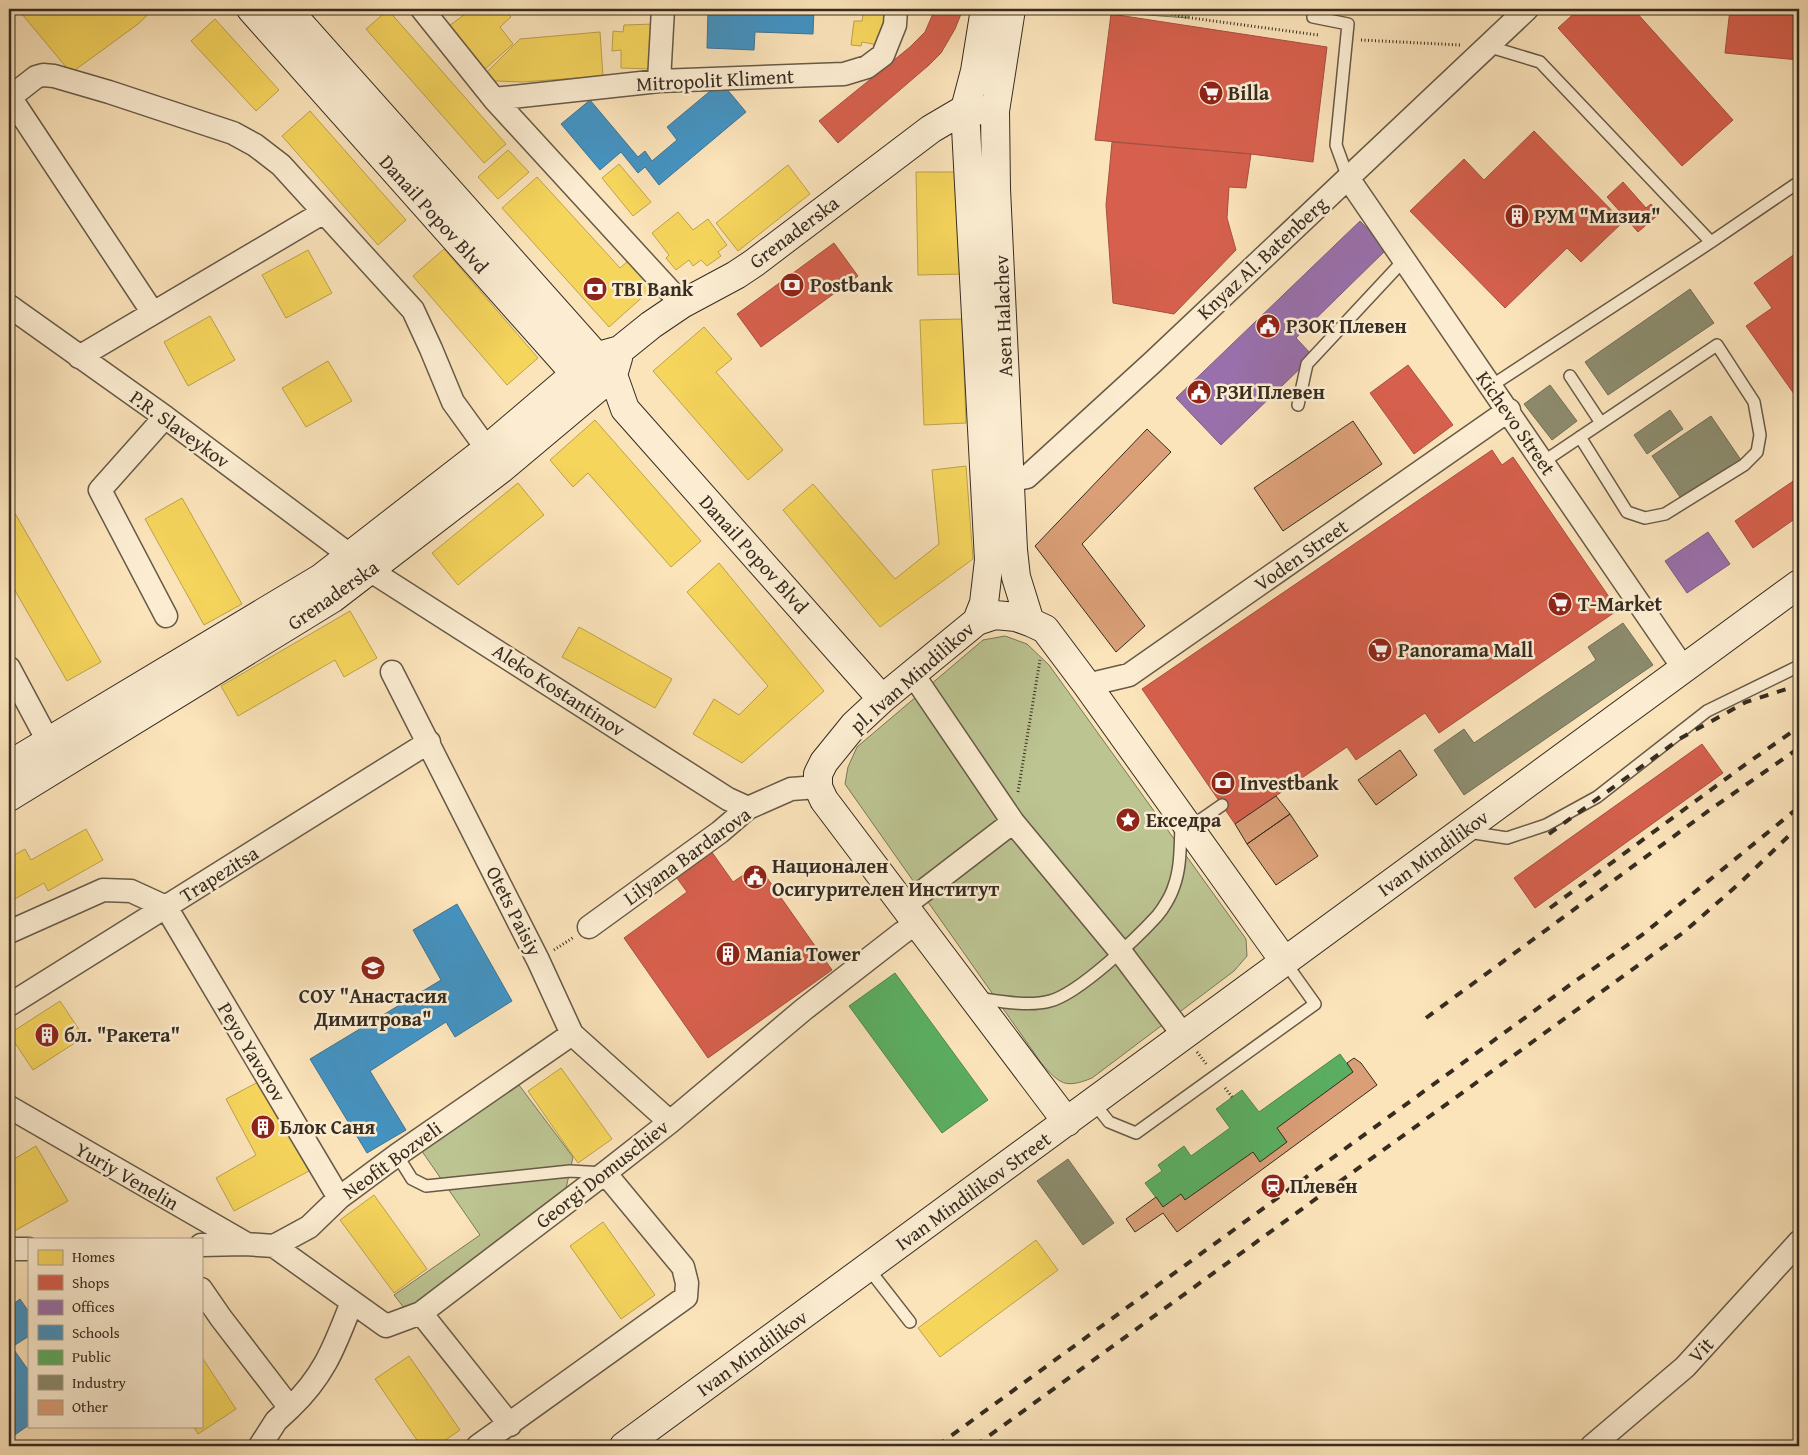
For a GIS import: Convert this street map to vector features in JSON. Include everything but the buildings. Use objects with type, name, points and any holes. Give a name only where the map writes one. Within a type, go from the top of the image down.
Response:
[{"type":"street","name":"Danail Popov Blvd","points":[[251,9],[599,369]]},
{"type":"street","name":"Danail Popov Blvd","points":[[287,9],[599,369],[625,409],[882,699]]},
{"type":"street","points":[[422,9],[494,99],[682,304]]},
{"type":"street","points":[[660,81],[663,9]]},
{"type":"street","name":"Mitropolit Kliment","points":[[494,99],[660,81],[844,74],[867,67],[884,55],[895,25],[896,9]]},
{"type":"street","name":"Asen Halachev","points":[[985,9],[975,71],[965,109],[997,483],[1016,577],[1038,626]]},
{"type":"street","name":"Asen Halachev","points":[[977,621],[984,603],[988,580],[988,560],[997,483],[1002,286],[996,190],[995,111],[1011,9]]},
{"type":"street","name":"Knyaz Al. Batenberg","points":[[997,483],[1027,477],[1161,354],[1527,9]]},
{"type":"street","points":[[153,313],[9,96],[36,77],[43,75],[54,76],[109,92],[233,134],[255,145],[281,165],[413,310],[453,402],[486,449]]},
{"type":"street","name":"Grenaderska","points":[[9,797],[333,598],[360,563],[486,449],[599,369],[652,325],[682,304],[736,275],[754,263],[931,129],[965,109]]},
{"type":"street","points":[[965,109],[995,111]]},
{"type":"street","name":"Kichevo Street","points":[[1348,178],[1684,669]]},
{"type":"street","points":[[79,356],[324,212]]},
{"type":"street","name":"P.R. Slaveykov","points":[[9,306],[165,417],[360,563]]},
{"type":"street","name":"Grenaderska","points":[[9,765],[321,578],[360,563],[501,469],[599,369]]},
{"type":"street","name":"Voden Street","points":[[1086,684],[1129,675],[1508,410]]},
{"type":"street","points":[[165,417],[100,490],[166,616]]},
{"type":"street","name":"Aleko Kostantinov","points":[[360,563],[728,798],[748,808]]},
{"type":"street","name":"Ivan Mindilikov","points":[[1067,1122],[1799,584]]},
{"type":"street","name":"pl. Ivan Mindilikov","points":[[818,786],[818,774],[824,762],[854,725],[912,673],[977,621],[994,616],[1016,617],[1038,626]]},
{"type":"street","points":[[1038,626],[1086,684],[1285,962]]},
{"type":"street","points":[[9,668],[48,741]]},
{"type":"street","name":"Otets Paisiy","points":[[392,672],[538,960],[572,1034],[670,1122]]},
{"type":"street","points":[[912,673],[1013,822],[1120,951],[1184,1036]]},
{"type":"street","name":"Trapezitsa","points":[[9,1005],[429,742]]},
{"type":"street","points":[[818,786],[824,800],[1067,1122]]},
{"type":"street","name":"Lilyana Bardarova","points":[[590,927],[720,832],[748,808],[791,789],[818,786]]},
{"type":"street","name":"Georgi Domuschiev","points":[[274,1246],[386,1326],[421,1313],[670,1122],[716,1081],[902,932],[911,914],[1013,822]]},
{"type":"street","points":[[9,932],[103,890],[131,891],[166,906]]},
{"type":"street","name":"Peyo Yavorov","points":[[166,906],[339,1198]]},
{"type":"street","name":"Neofit Bozveli","points":[[274,1246],[309,1227],[339,1198],[396,1155],[572,1034]]},
{"type":"street","name":"Yuriy Venelin","points":[[9,1108],[245,1244]]},
{"type":"street","name":"Ivan Mindilikov Street","points":[[868,1268],[1067,1122]]},
{"type":"street","points":[[478,1446],[510,1425],[686,1297],[687,1283],[683,1267],[605,1173]]},
{"type":"street","name":"Vit","points":[[1592,1446],[1686,1367],[1799,1242]]},
{"type":"street","points":[[202,1245],[245,1244],[274,1246]]},
{"type":"street","points":[[9,1250],[28,1249]]},
{"type":"street","name":"Ivan Mindilikov","points":[[624,1446],[868,1268]]},
{"type":"street","points":[[202,1290],[290,1408]]},
{"type":"street","points":[[260,1446],[276,1421],[306,1393],[330,1358],[352,1302]]},
{"type":"street","points":[[421,1313],[510,1425]]},
{"type":"lane","points":[[1314,9],[1312,17],[1348,24],[1336,145],[1348,178]]},
{"type":"lane","points":[[1487,46],[1540,62],[1711,242]]},
{"type":"lane","points":[[1491,386],[1799,182]]},
{"type":"lane","points":[[1298,405],[1307,364],[1404,260]]},
{"type":"lane","points":[[1544,462],[1580,437],[1717,346],[1754,402],[1760,435],[1757,452],[1744,464],[1665,514],[1645,518],[1627,512],[1580,437]]},
{"type":"lane","points":[[1570,376],[1601,423]]},
{"type":"lane","points":[[1463,831],[1506,838],[1546,825],[1597,796],[1707,711],[1799,666]]},
{"type":"lane","points":[[973,997],[1013,1003],[1049,1001],[1075,989],[1120,951],[1158,915],[1174,887],[1185,822],[1222,805]]},
{"type":"lane","points":[[1094,1102],[1109,1122],[1136,1133],[1315,1004],[1285,962]]},
{"type":"lane","points":[[396,1155],[412,1179],[426,1186],[570,1171],[605,1173]]},
{"type":"lane","points":[[868,1268],[910,1322]]},
{"type":"path","points":[[1013,822],[1038,626]]},
{"type":"path","points":[[538,960],[590,927]]},
{"type":"green space","points":[[1066,9],[1189,9],[1188,18]]},
{"type":"green space","points":[[1005,636],[1027,644],[1049,665],[1246,939],[1247,956],[1234,971],[1092,1078],[1069,1084],[1059,1080],[1042,1064],[845,784],[848,767],[857,747],[983,640]]},
{"type":"green space","points":[[516,1081],[573,1157],[565,1193],[408,1313],[394,1295],[480,1235],[419,1147]]},
{"type":"railway","points":[[1549,834],[1681,738],[1746,702],[1799,685]]},
{"type":"railway","points":[[1550,908],[1799,727]]},
{"type":"railway","points":[[1426,1018],[1711,809],[1799,748]]},
{"type":"railway","points":[[937,1446],[1574,982],[1642,935],[1799,807]]},
{"type":"railway","points":[[975,1446],[1684,932],[1741,882],[1799,826]]},
{"type":"place","name":"Billa","points":[[1211,93]]},
{"type":"place","name":"РУМ \"Мизия\"","points":[[1517,216]]},
{"type":"place","name":"Postbank","points":[[792,285]]},
{"type":"place","name":"TBI Bank","points":[[595,289]]},
{"type":"place","name":"РЗОК Плевен","points":[[1268,326]]},
{"type":"place","name":"РЗИ Плевен","points":[[1199,392]]},
{"type":"place","name":"T-Market","points":[[1560,604]]},
{"type":"place","name":"Panorama Mall","points":[[1380,650]]},
{"type":"place","name":"Investbank","points":[[1223,783]]},
{"type":"place","name":"Екседра","points":[[1128,820]]},
{"type":"place","name":"Национален Осигурителен Институт","points":[[755,877]]},
{"type":"place","name":"Mania Tower","points":[[728,954]]},
{"type":"place","name":"СОУ \"Анастасия Димитрова\"","points":[[373,968]]},
{"type":"place","name":"бл. \"Ракета\"","points":[[47,1035]]},
{"type":"place","name":"Блок Саня","points":[[263,1127]]},
{"type":"place","name":"Плевен","points":[[1273,1186]]}]
